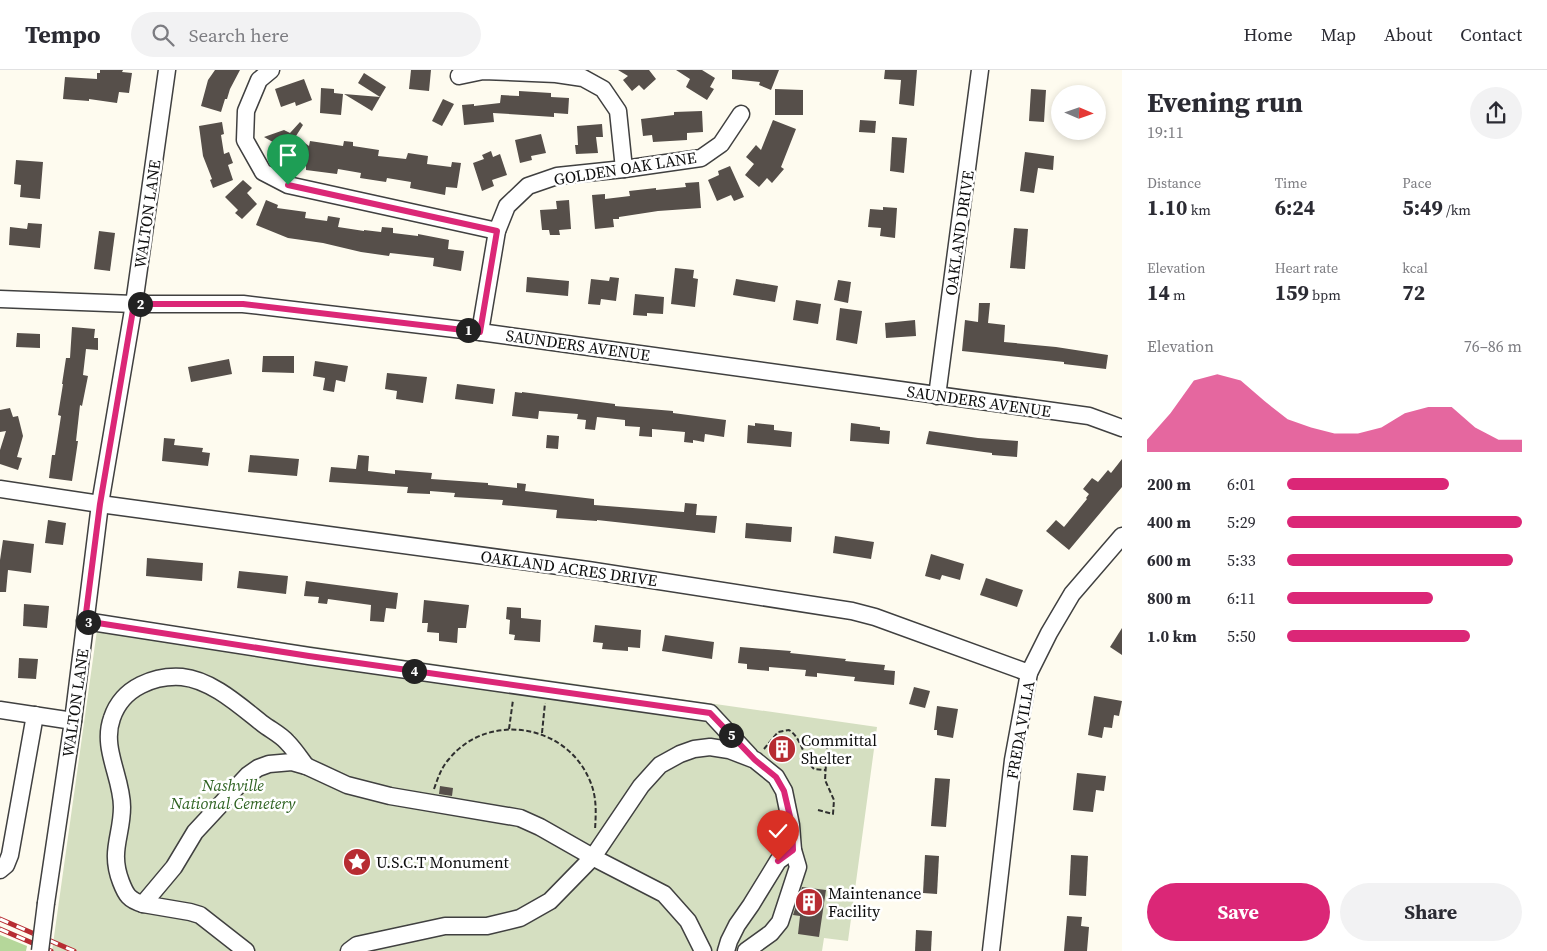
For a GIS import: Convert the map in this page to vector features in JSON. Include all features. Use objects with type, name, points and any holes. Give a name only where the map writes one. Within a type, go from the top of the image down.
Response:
[{"type":"street","name":"WALTON LANE","points":[[40,951],[73,721],[100,504],[134,304],[167,70]]},
{"type":"street","points":[[271,70],[259,80],[246,111],[245,140],[263,172],[288,185],[497,231]]},
{"type":"street","name":"OAKLAND DRIVE","points":[[937,396],[980,70]]},
{"type":"street","points":[[459,76],[483,71],[556,74],[583,78],[603,89],[618,111],[624,169]]},
{"type":"street","name":"GOLDEN OAK LANE","points":[[480,332],[497,231],[507,206],[528,186],[557,176],[701,158],[721,144],[741,114]]},
{"type":"street","name":"SAUNDERS AVENUE","points":[[0,299],[134,304],[243,304],[480,332],[1089,416],[1122,428]]},
{"type":"street","name":"OAKLAND ACRES DRIVE","points":[[0,489],[588,570],[852,611],[875,617],[1029,673]]},
{"type":"street","name":"FREDA VILLA","points":[[991,951],[1013,760],[1029,673],[1049,633],[1072,594],[1122,536]]},
{"type":"street","points":[[85,621],[300,655],[710,713],[755,760],[776,777],[784,791],[792,825],[793,850],[798,866],[780,922],[771,933],[746,951]]},
{"type":"street","points":[[246,951],[200,915],[143,904],[132,900],[124,890],[115,857],[122,807],[121,796],[111,762],[111,719],[123,697],[132,690],[156,679],[182,677],[198,681],[219,691],[286,741],[306,766]]},
{"type":"street","points":[[0,710],[73,721]]},
{"type":"street","points":[[0,870],[6,865],[10,855],[35,715]]},
{"type":"street","points":[[349,951],[357,945],[444,926],[487,926],[520,918],[550,901],[590,856],[660,765],[680,754],[694,749],[710,747],[729,750],[755,760]]},
{"type":"street","points":[[143,904],[174,866],[195,832],[248,775],[258,768],[269,764],[292,762],[306,766],[348,785],[390,796],[520,818],[540,827],[590,856],[664,894],[688,921],[702,951]]},
{"type":"street","points":[[726,951],[737,924],[778,861],[793,850]]},
{"type":"path","points":[[509,730],[513,698]]},
{"type":"path","points":[[542,734],[545,698]]},
{"type":"path","points":[[431,803],[442,769],[458,750],[485,734],[499,730],[542,734],[558,742],[575,756],[590,781],[596,804],[595,830],[590,856]]},
{"type":"path","points":[[755,760],[778,732],[789,730],[794,733],[809,764],[814,769],[824,770]]},
{"type":"path","points":[[818,810],[833,814],[834,800],[824,780],[828,747]]},
{"type":"green space","name":"Nashville National Cemetery","points":[[99,616],[877,727],[848,941],[824,938],[822,951],[52,951]]},
{"type":"green space","points":[[0,935],[27,946],[26,951],[0,951]]},
{"type":"building","points":[[100,70],[123,70],[122,72],[132,73],[129,93],[119,92],[117,103],[89,99],[89,101],[63,99],[65,77],[97,79],[97,73],[100,73]]},
{"type":"building","points":[[215,70],[240,70],[227,99],[225,99],[221,112],[201,106],[208,80]]},
{"type":"building","points":[[411,70],[431,70],[429,91],[409,89]]},
{"type":"building","points":[[618,70],[649,70],[656,79],[644,90],[639,85],[632,91],[623,80],[628,76]]},
{"type":"building","points":[[676,70],[702,70],[715,78],[710,87],[714,89],[707,100],[686,87],[690,79]]},
{"type":"building","points":[[732,70],[779,70],[771,90],[759,85],[760,82],[732,79]]},
{"type":"building","points":[[885,70],[917,70],[914,106],[899,104],[901,80],[884,79]]},
{"type":"building","points":[[364,73],[386,87],[380,97],[358,83]]},
{"type":"building","points":[[304,79],[312,100],[296,106],[295,102],[281,107],[275,89]]},
{"type":"building","points":[[321,88],[334,89],[334,93],[343,94],[341,115],[320,113]]},
{"type":"building","points":[[775,89],[803,90],[803,115],[775,115]]},
{"type":"building","points":[[1031,89],[1046,90],[1044,122],[1029,121]]},
{"type":"building","points":[[519,91],[551,93],[551,97],[569,98],[568,114],[554,113],[554,117],[493,113],[494,122],[464,125],[462,105],[474,104],[474,106],[500,103],[501,95],[519,96]]},
{"type":"building","points":[[344,94],[380,97],[372,111]]},
{"type":"building","points":[[443,99],[454,104],[442,126],[432,121]]},
{"type":"building","points":[[702,111],[703,132],[687,133],[687,140],[653,142],[652,135],[643,136],[641,119],[674,115],[674,112]]},
{"type":"building","points":[[773,120],[796,129],[781,167],[784,169],[772,183],[767,178],[759,187],[745,175],[754,164],[746,157],[756,145],[761,150]]},
{"type":"building","points":[[860,120],[876,121],[875,133],[859,132]]},
{"type":"building","points":[[222,122],[224,134],[221,135],[224,154],[229,152],[233,163],[228,165],[233,180],[213,188],[210,180],[212,179],[203,156],[199,126]]},
{"type":"building","points":[[300,122],[303,125],[282,158],[272,151],[278,145],[264,137],[284,130],[290,133]]},
{"type":"building","points":[[602,124],[603,137],[596,137],[598,153],[576,154],[575,145],[578,145],[577,126]]},
{"type":"building","points":[[541,134],[546,153],[531,156],[532,160],[520,163],[515,140]]},
{"type":"building","points":[[892,137],[907,138],[904,173],[890,171]]},
{"type":"building","points":[[298,138],[309,146],[310,141],[343,146],[344,141],[353,142],[353,146],[379,150],[378,156],[406,159],[408,153],[428,156],[427,164],[451,167],[452,162],[461,163],[457,188],[446,187],[445,195],[410,188],[411,182],[387,178],[386,182],[360,178],[361,173],[338,169],[337,174],[306,170],[306,166],[294,164]]},
{"type":"building","points":[[491,151],[493,157],[500,154],[507,175],[492,180],[494,186],[482,191],[473,163],[484,159],[482,155]]},
{"type":"building","points":[[1025,152],[1054,156],[1053,170],[1038,168],[1034,193],[1020,191]]},
{"type":"building","points":[[16,160],[43,162],[40,199],[20,197],[21,185],[14,184]]},
{"type":"building","points":[[730,166],[744,197],[734,201],[731,195],[717,201],[708,180],[719,175],[718,171]]},
{"type":"building","points":[[243,180],[252,188],[247,193],[257,204],[242,219],[235,213],[238,210],[225,197]]},
{"type":"building","points":[[699,182],[701,208],[658,211],[619,217],[619,219],[613,219],[614,227],[595,229],[592,195],[605,194],[605,199],[630,196],[629,191],[686,187],[685,183]]},
{"type":"building","points":[[266,200],[278,205],[277,208],[306,212],[305,218],[327,221],[328,216],[340,218],[338,227],[381,232],[382,227],[393,228],[393,233],[418,236],[418,234],[449,240],[448,249],[464,251],[461,271],[433,266],[434,258],[390,253],[389,256],[288,238],[256,225]]},
{"type":"building","points":[[569,200],[571,229],[559,230],[560,235],[550,235],[549,230],[542,230],[540,210],[557,209],[556,201]]},
{"type":"building","points":[[883,207],[897,208],[895,238],[880,236],[881,228],[868,227],[870,209],[883,210]]},
{"type":"building","points":[[28,223],[42,224],[40,248],[9,245],[10,227],[27,229]]},
{"type":"building","points":[[1014,228],[1028,229],[1025,269],[1010,268]]},
{"type":"building","points":[[99,231],[115,233],[110,271],[94,269]]},
{"type":"building","points":[[675,268],[694,270],[693,278],[698,279],[695,307],[671,304]]},
{"type":"building","points":[[527,277],[569,281],[568,296],[526,292]]},
{"type":"building","points":[[610,277],[619,278],[616,301],[601,299],[600,305],[588,304],[591,279],[609,281]]},
{"type":"building","points":[[736,279],[778,286],[775,302],[733,295]]},
{"type":"building","points":[[838,280],[851,282],[848,303],[834,300]]},
{"type":"building","points":[[635,294],[664,297],[663,314],[647,313],[647,316],[633,315]]},
{"type":"building","points":[[796,300],[821,304],[818,324],[793,320]]},
{"type":"building","points":[[979,303],[990,303],[988,323],[1005,325],[1004,342],[1108,355],[1106,369],[1064,364],[1064,362],[962,351],[965,320],[978,322]]},
{"type":"building","points":[[840,308],[862,311],[857,344],[836,340]]},
{"type":"building","points":[[915,320],[916,336],[886,338],[885,323]]},
{"type":"building","points":[[72,327],[95,329],[94,338],[98,338],[98,350],[86,349],[83,375],[88,376],[82,406],[80,405],[76,441],[78,441],[72,481],[49,478],[52,455],[55,455],[61,416],[58,415],[66,358],[70,358]]},
{"type":"building","points":[[17,333],[40,334],[40,348],[16,347]]},
{"type":"building","points":[[263,356],[294,356],[294,373],[262,372]]},
{"type":"building","points":[[229,359],[232,374],[191,382],[188,367]]},
{"type":"building","points":[[315,361],[348,366],[345,382],[336,380],[334,392],[323,390],[325,378],[313,376]]},
{"type":"building","points":[[387,373],[427,377],[423,403],[396,399],[397,391],[385,389]]},
{"type":"building","points":[[457,384],[495,389],[493,404],[455,399]]},
{"type":"building","points":[[515,392],[615,404],[615,406],[673,411],[673,413],[726,420],[724,437],[705,434],[704,442],[693,440],[693,443],[684,442],[685,432],[652,429],[652,437],[639,436],[640,427],[625,426],[625,420],[597,417],[595,430],[585,429],[586,420],[577,419],[578,414],[539,411],[538,419],[512,416]]},
{"type":"building","points":[[10,408],[13,417],[18,416],[23,436],[17,457],[22,458],[18,470],[0,464],[0,450],[6,431],[0,432],[0,410]]},
{"type":"building","points":[[755,423],[774,425],[774,430],[792,432],[791,447],[747,443],[748,425],[755,426]]},
{"type":"building","points":[[851,423],[880,427],[880,430],[890,431],[889,444],[850,441]]},
{"type":"building","points":[[929,431],[1018,441],[1017,457],[992,455],[992,453],[926,444]]},
{"type":"building","points":[[547,435],[559,436],[558,449],[546,448]]},
{"type":"building","points":[[164,438],[175,439],[174,445],[203,448],[202,452],[210,453],[208,466],[162,461]]},
{"type":"building","points":[[250,455],[299,459],[297,476],[248,472]]},
{"type":"building","points":[[358,455],[369,456],[368,471],[395,474],[395,470],[432,473],[431,479],[488,483],[488,485],[517,488],[517,483],[526,484],[525,491],[594,499],[594,505],[684,512],[685,503],[697,504],[696,515],[717,516],[715,533],[597,520],[556,518],[557,510],[502,505],[503,500],[454,497],[455,493],[430,491],[430,494],[407,493],[408,487],[329,482],[331,467],[356,469]]},
{"type":"building","points":[[1122,459],[1122,487],[1069,550],[1046,531],[1056,520],[1064,527],[1087,499],[1089,494],[1083,489],[1092,478],[1098,482],[1108,470],[1111,473]]},
{"type":"building","points":[[48,520],[66,523],[63,545],[45,543]]},
{"type":"building","points":[[746,523],[792,527],[791,542],[745,538]]},
{"type":"building","points":[[835,536],[874,542],[871,559],[833,553]]},
{"type":"building","points":[[3,540],[34,544],[31,573],[8,570],[6,592],[0,592],[0,560]]},
{"type":"building","points":[[931,554],[964,564],[960,580],[942,575],[940,580],[925,576]]},
{"type":"building","points":[[147,558],[203,563],[202,581],[146,576]]},
{"type":"building","points":[[239,571],[288,576],[286,594],[237,588]]},
{"type":"building","points":[[986,578],[1023,590],[1017,607],[980,595]]},
{"type":"building","points":[[306,581],[398,593],[396,609],[386,608],[384,622],[370,621],[371,605],[328,599],[327,604],[318,603],[319,597],[304,596]]},
{"type":"building","points":[[424,600],[469,605],[466,628],[458,628],[457,643],[439,641],[439,633],[427,632],[428,623],[422,623]]},
{"type":"building","points":[[24,604],[49,606],[47,628],[23,626]]},
{"type":"building","points":[[507,607],[521,608],[521,618],[541,620],[540,642],[514,640],[515,635],[509,634],[510,620],[506,619]]},
{"type":"building","points":[[595,625],[641,630],[640,648],[628,647],[628,651],[602,649],[603,643],[593,642]]},
{"type":"building","points":[[1122,628],[1122,655],[1110,647]]},
{"type":"building","points":[[665,635],[714,642],[712,659],[662,651]]},
{"type":"building","points":[[740,647],[791,651],[790,653],[885,665],[884,670],[895,671],[894,685],[854,681],[855,677],[817,673],[817,677],[805,676],[806,670],[769,667],[769,671],[747,669],[747,664],[738,663]]},
{"type":"building","points":[[19,658],[38,659],[36,679],[18,678]]},
{"type":"building","points":[[914,687],[930,691],[925,708],[909,704]]},
{"type":"building","points":[[1094,696],[1122,701],[1119,716],[1114,715],[1112,728],[1104,727],[1102,738],[1088,735]]},
{"type":"building","points":[[937,706],[958,709],[953,738],[937,735],[937,730],[934,730]]},
{"type":"building","name":"Committal Shelter","points":[[781,740],[791,749],[782,759],[772,750]]},
{"type":"building","points":[[1077,773],[1106,776],[1104,791],[1096,790],[1093,812],[1073,810]]},
{"type":"building","points":[[935,778],[950,779],[946,827],[931,826]]},
{"type":"building","points":[[440,786],[453,788],[452,796],[439,794]]},
{"type":"building","points":[[925,855],[939,856],[937,894],[923,893]]},
{"type":"building","points":[[1071,855],[1088,856],[1086,896],[1069,895]]},
{"type":"building","name":"Maintenance Facility","points":[[802,887],[826,890],[819,937],[798,934],[800,916],[793,915]]},
{"type":"building","points":[[1067,916],[1082,917],[1081,926],[1089,927],[1087,951],[1064,951]]},
{"type":"building","points":[[916,930],[932,931],[931,951],[915,951]]},
{"type":"railway","points":[[0,919],[74,951]]},
{"type":"railway","points":[[0,929],[51,951]]},
{"type":"place","name":"Committal Shelter","points":[[782,749]]},
{"type":"place","name":"U.S.C.T Monument","points":[[357,862]]},
{"type":"place","name":"Maintenance Facility","points":[[809,902]]},
{"type":"route","points":[[288,185],[497,231],[480,332],[243,304],[134,304],[100,504],[85,621],[309,656],[710,713],[755,760],[776,777],[784,791],[792,825],[793,850],[778,861]]}]
